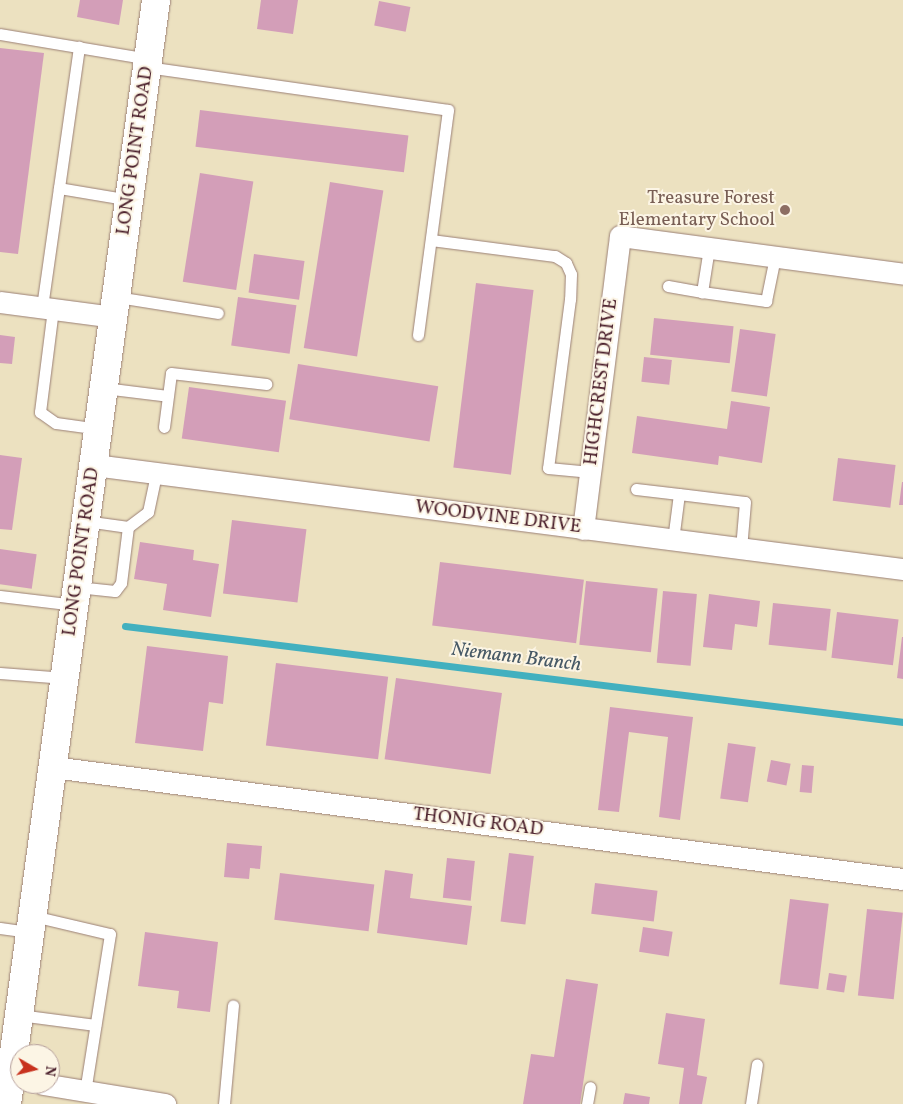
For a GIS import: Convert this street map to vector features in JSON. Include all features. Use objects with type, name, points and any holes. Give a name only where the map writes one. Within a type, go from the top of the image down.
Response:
[{"type":"main road","name":"LONG POINT ROAD","points":[[17,1044],[31,924],[156,0]]},
{"type":"street","name":"HIGHCREST DRIVE","points":[[583,529],[620,236],[710,248]]},
{"type":"street","points":[[710,248],[903,274]]},
{"type":"street","points":[[0,302],[48,308],[115,307]]},
{"type":"street","name":"WOODVINE DRIVE","points":[[94,465],[903,569]]},
{"type":"street","name":"THONIG ROAD","points":[[53,767],[903,878]]},
{"type":"street","points":[[60,1087],[165,1104]]},
{"type":"lane","points":[[0,34],[148,63],[448,110],[418,335]]},
{"type":"lane","points":[[79,48],[59,188],[40,412],[56,423],[99,429]]},
{"type":"lane","points":[[59,188],[130,200]]},
{"type":"lane","points":[[431,240],[555,256],[566,263],[571,274],[570,299],[548,468],[590,472]]},
{"type":"lane","points":[[702,292],[710,248]]},
{"type":"lane","points":[[668,286],[766,301],[775,257]]},
{"type":"lane","points":[[115,307],[218,313]]},
{"type":"lane","points":[[164,427],[171,373],[266,384]]},
{"type":"lane","points":[[104,388],[168,396]]},
{"type":"lane","points":[[0,596],[76,596],[118,590],[128,527],[148,512],[156,473]]},
{"type":"lane","points":[[636,489],[744,502],[741,548]]},
{"type":"lane","points":[[673,540],[679,494]]},
{"type":"lane","points":[[86,521],[128,527]]},
{"type":"lane","points":[[0,673],[65,678]]},
{"type":"lane","points":[[0,928],[31,924],[110,934],[84,1091]]},
{"type":"lane","points":[[224,1104],[233,1005]]},
{"type":"lane","points":[[19,1015],[95,1025]]},
{"type":"lane","points":[[751,1104],[757,1064]]},
{"type":"lane","points":[[587,1104],[590,1087]]},
{"type":"building","points":[[80,0],[123,0],[119,25],[77,17]]},
{"type":"building","points":[[261,0],[298,0],[293,34],[257,29]]},
{"type":"building","points":[[379,1],[410,7],[406,32],[374,26]]},
{"type":"building","points":[[0,48],[44,53],[18,254],[0,252]]},
{"type":"building","points":[[200,110],[408,136],[404,172],[195,147]]},
{"type":"building","points":[[200,173],[253,181],[236,290],[183,282]]},
{"type":"building","points":[[330,182],[383,190],[357,356],[304,348]]},
{"type":"building","points":[[254,254],[305,261],[299,300],[249,293]]},
{"type":"building","points":[[476,283],[534,290],[511,475],[453,468]]},
{"type":"building","points":[[238,297],[296,305],[290,354],[231,346]]},
{"type":"building","points":[[654,318],[734,326],[730,363],[650,355]]},
{"type":"building","points":[[740,329],[776,334],[767,396],[731,391]]},
{"type":"building","points":[[0,335],[15,337],[12,364],[0,363]]},
{"type":"building","points":[[644,357],[672,360],[669,385],[641,382]]},
{"type":"building","points":[[298,364],[438,386],[429,442],[289,419]]},
{"type":"building","points":[[189,387],[286,401],[279,452],[182,438]]},
{"type":"building","points":[[731,401],[770,407],[762,463],[719,456],[718,465],[632,453],[637,416],[727,429]]},
{"type":"building","points":[[0,455],[22,458],[12,530],[0,529]]},
{"type":"building","points":[[838,458],[896,465],[890,508],[833,501]]},
{"type":"building","points":[[902,482],[903,505],[899,505]]},
{"type":"building","points":[[232,520],[306,529],[297,603],[223,593]]},
{"type":"building","points":[[140,542],[194,550],[193,560],[219,564],[211,617],[163,610],[167,584],[134,579]]},
{"type":"building","points":[[0,549],[37,554],[32,589],[0,584]]},
{"type":"building","points":[[440,562],[584,580],[576,643],[432,626]]},
{"type":"building","points":[[586,581],[658,589],[651,652],[579,645]]},
{"type":"building","points":[[663,591],[697,594],[691,666],[657,663]]},
{"type":"building","points":[[709,594],[760,601],[757,627],[735,624],[732,650],[703,647]]},
{"type":"building","points":[[773,603],[831,609],[826,651],[769,645]]},
{"type":"building","points":[[837,612],[899,620],[893,665],[831,658]]},
{"type":"building","points":[[903,637],[903,679],[897,678]]},
{"type":"building","points":[[147,646],[228,656],[223,704],[209,702],[203,751],[135,743]]},
{"type":"building","points":[[276,663],[388,677],[378,759],[266,745]]},
{"type":"building","points":[[396,678],[502,693],[491,774],[385,759]]},
{"type":"building","points":[[610,707],[693,717],[680,820],[659,817],[668,737],[629,732],[619,812],[598,810]]},
{"type":"building","points":[[728,743],[756,747],[748,802],[720,798]]},
{"type":"building","points":[[771,760],[791,764],[786,785],[767,782]]},
{"type":"building","points":[[802,765],[814,766],[812,793],[800,792]]},
{"type":"building","points":[[227,843],[262,846],[260,869],[250,868],[249,879],[224,877]]},
{"type":"building","points":[[509,853],[534,856],[525,925],[501,921]]},
{"type":"building","points":[[447,858],[475,861],[471,901],[443,898]]},
{"type":"building","points":[[385,870],[413,874],[410,898],[472,906],[467,945],[377,933]]},
{"type":"building","points":[[280,873],[374,885],[369,931],[274,920]]},
{"type":"building","points":[[595,883],[658,891],[654,921],[591,914]]},
{"type":"building","points":[[790,899],[829,904],[818,989],[780,984]]},
{"type":"building","points":[[867,909],[903,913],[894,999],[858,996]]},
{"type":"building","points":[[643,927],[673,932],[669,956],[639,952]]},
{"type":"building","points":[[145,932],[218,942],[210,1012],[177,1008],[179,991],[138,986]]},
{"type":"building","points":[[829,973],[847,976],[844,993],[826,990]]},
{"type":"building","points":[[566,979],[598,984],[580,1104],[523,1104],[531,1054],[554,1057]]},
{"type":"building","points":[[666,1013],[705,1019],[697,1075],[707,1077],[702,1104],[679,1104],[684,1068],[658,1064]]},
{"type":"building","points":[[625,1093],[650,1097],[649,1104],[623,1104]]},
{"type":"waterway","name":"Niemann Branch","points":[[125,626],[903,722]]},
{"type":"place","name":"Treasure Forest Elementary School","points":[[785,210]]}]
